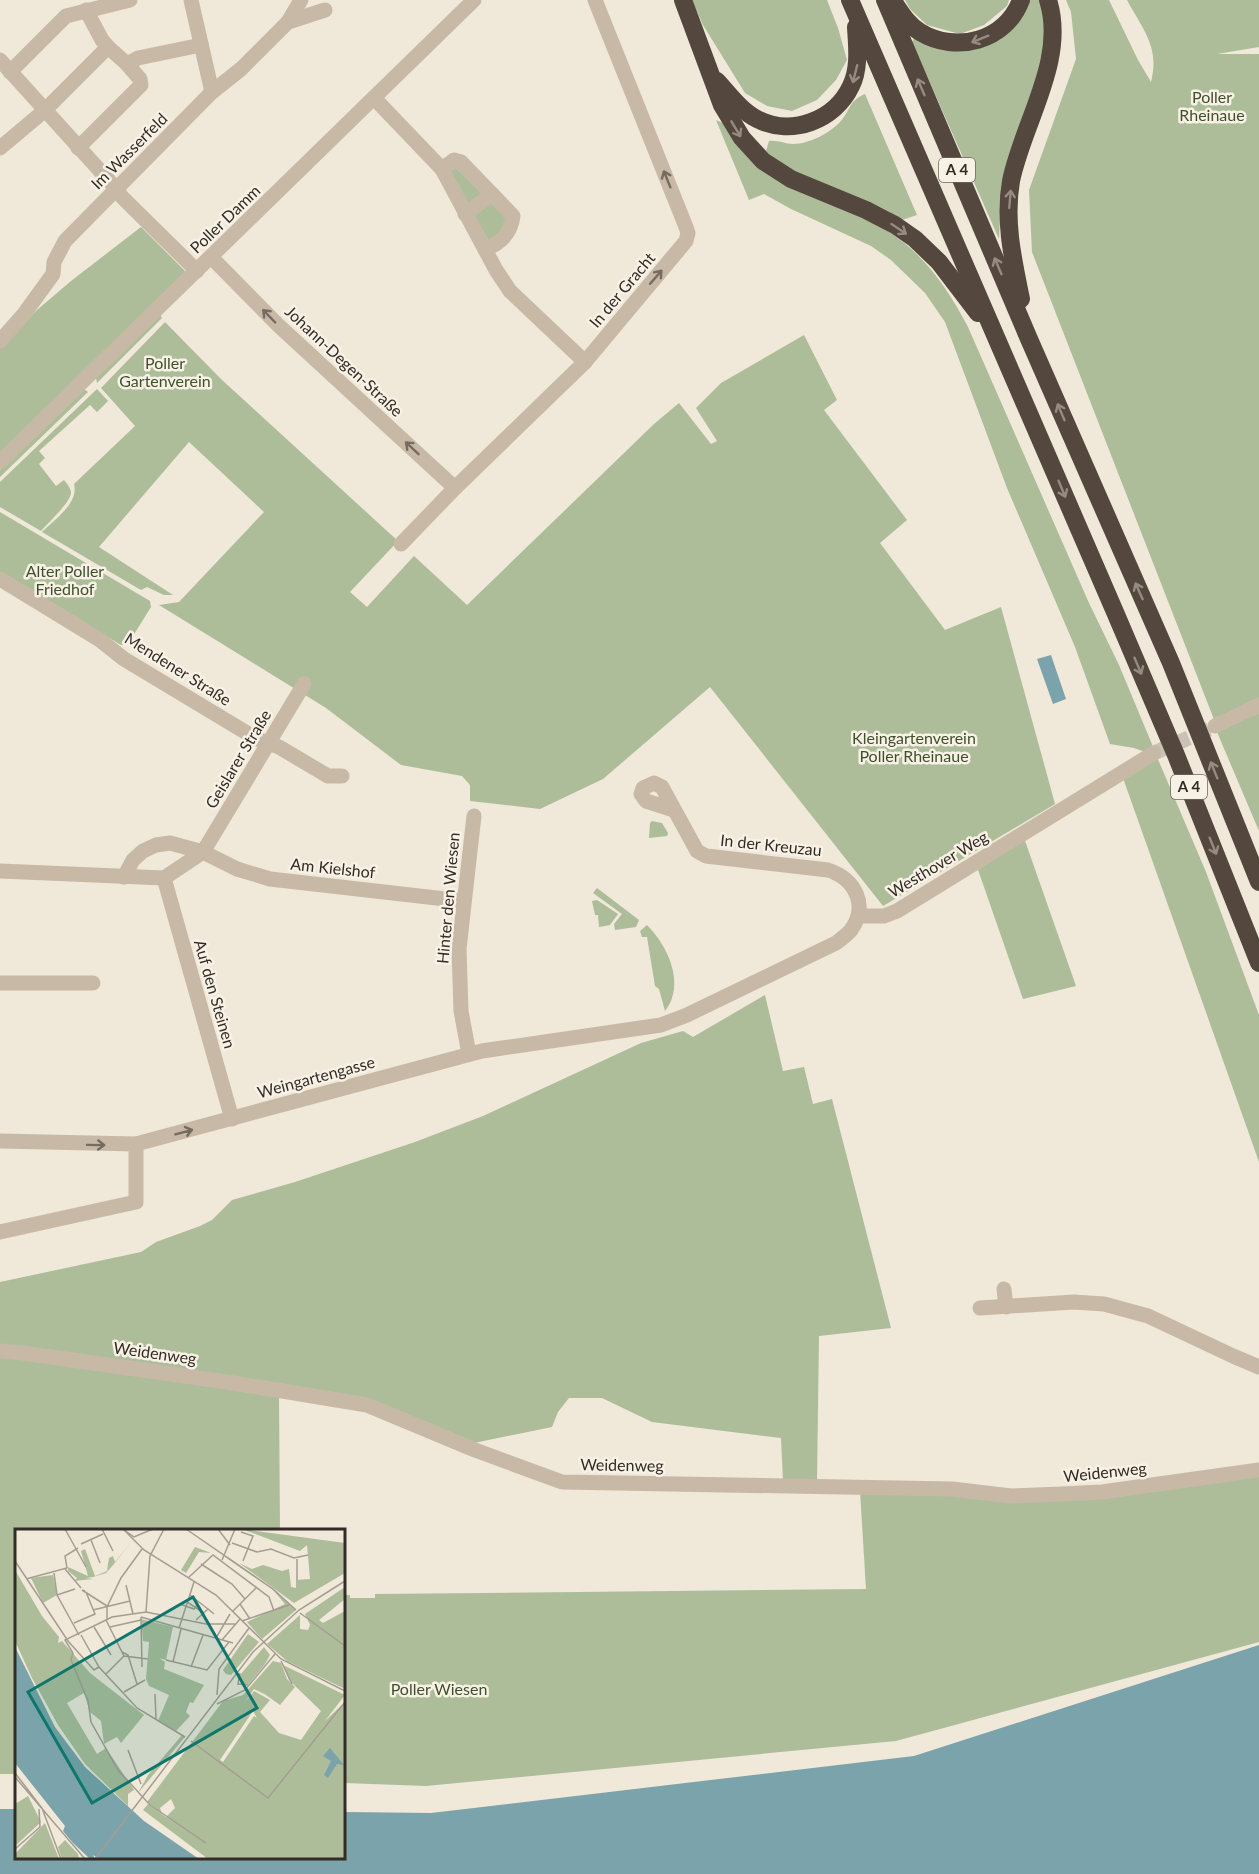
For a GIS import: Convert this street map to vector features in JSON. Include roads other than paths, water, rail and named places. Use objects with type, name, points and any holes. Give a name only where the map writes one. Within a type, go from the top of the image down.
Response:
[{"type":"highway","points":[[682,0],[722,105],[742,138],[763,161],[791,179],[866,210],[895,225],[915,239],[939,262],[997,339]]},
{"type":"highway","name":"A 4","points":[[885,0],[1029,339],[1171,663],[1259,882]]},
{"type":"highway","points":[[892,0],[907,21],[919,32],[933,39],[967,44],[987,37],[1004,26],[1018,8],[1020,0]]},
{"type":"highway","points":[[1029,339],[1010,245],[1008,218],[1011,182],[1025,132],[1048,68],[1054,40],[1052,12],[1048,0]]},
{"type":"highway","points":[[712,76],[740,106],[758,120],[777,125],[797,126],[818,121],[839,105],[852,85],[858,62],[853,8]]},
{"type":"highway","name":"A 4","points":[[853,8],[1176,755],[1259,963]]},
{"type":"street","points":[[130,0],[66,16],[5,66],[116,190],[197,271]]},
{"type":"street","points":[[191,0],[212,92]]},
{"type":"street","name":"Im Wasserfeld","points":[[0,341],[24,314],[53,274],[54,262],[66,241],[212,92],[241,69],[288,22],[301,0]]},
{"type":"street","name":"In der Gracht","points":[[401,544],[455,488],[585,362],[686,241],[688,233],[595,0]]},
{"type":"street","name":"Poller Damm","points":[[0,462],[374,98],[466,2]]},
{"type":"street","points":[[86,10],[102,40],[104,51]]},
{"type":"street","points":[[288,22],[325,10]]},
{"type":"street","points":[[127,64],[148,56],[201,45]]},
{"type":"street","points":[[78,148],[134,92],[141,82],[127,64],[104,51]]},
{"type":"street","points":[[0,148],[44,111],[104,51]]},
{"type":"street","points":[[374,98],[442,169],[465,214],[510,291],[585,362]]},
{"type":"street","points":[[442,169],[454,160],[461,162],[513,216],[511,229],[493,246],[485,249]]},
{"type":"street","points":[[465,214],[492,194]]},
{"type":"street","name":"Johann-Degen-Straße","points":[[212,257],[278,325],[455,488]]},
{"type":"street","name":"Mendener Straße","points":[[0,579],[256,740],[279,747],[328,776],[342,776]]},
{"type":"street","name":"Geislarer Straße","points":[[203,852],[304,684]]},
{"type":"street","points":[[1215,726],[1259,705]]},
{"type":"street","name":"Westhover Weg","points":[[858,916],[884,916],[897,911],[1154,753]]},
{"type":"street","name":"In der Kreuzau","points":[[674,810],[697,851],[706,856],[838,873],[851,884],[856,893],[859,903],[858,916]]},
{"type":"street","name":"Hinter den Wiesen","points":[[469,1054],[461,1011],[459,949],[474,816]]},
{"type":"street","name":"Am Kielshof","points":[[124,877],[133,860],[143,851],[156,844],[170,843],[203,852],[237,869],[270,879],[464,901]]},
{"type":"street","points":[[0,872],[164,878],[203,852]]},
{"type":"street","name":"Auf den Steinen","points":[[164,878],[232,1119]]},
{"type":"street","name":"Weingartengasse","points":[[0,1141],[136,1144],[469,1054],[666,1023],[836,943],[850,932],[858,916]]},
{"type":"street","points":[[0,983],[93,983]]},
{"type":"street","points":[[3,1231],[136,1202],[136,1144]]},
{"type":"street","points":[[1004,1289],[1006,1307]]},
{"type":"street","points":[[980,1308],[1074,1302],[1104,1304],[1148,1316],[1259,1367]]},
{"type":"street","name":"Weidenweg","points":[[0,1351],[227,1382],[366,1405],[475,1450],[562,1482],[951,1488],[1011,1496],[1102,1492],[1259,1470]]},
{"type":"water","points":[[1051,655],[1066,699],[1053,704],[1037,659]]},
{"type":"water","points":[[1259,1645],[1259,1874],[0,1874],[0,1809],[15,1809],[15,1859],[345,1859],[345,1812],[431,1813],[914,1756]]},
{"type":"tunnel","points":[[1154,753],[1209,729]]},
{"type":"park label","name":"Poller Rheinaue","points":[[1212,106]]},
{"type":"park label","name":"Poller Gartenverein","points":[[165,372]]},
{"type":"park label","name":"Alter Poller Friedhof","points":[[65,580]]},
{"type":"park label","name":"Kleingartenverein Poller Rheinaue","points":[[914,747]]},
{"type":"park label","name":"Poller Wiesen","points":[[439,1689]]}]
